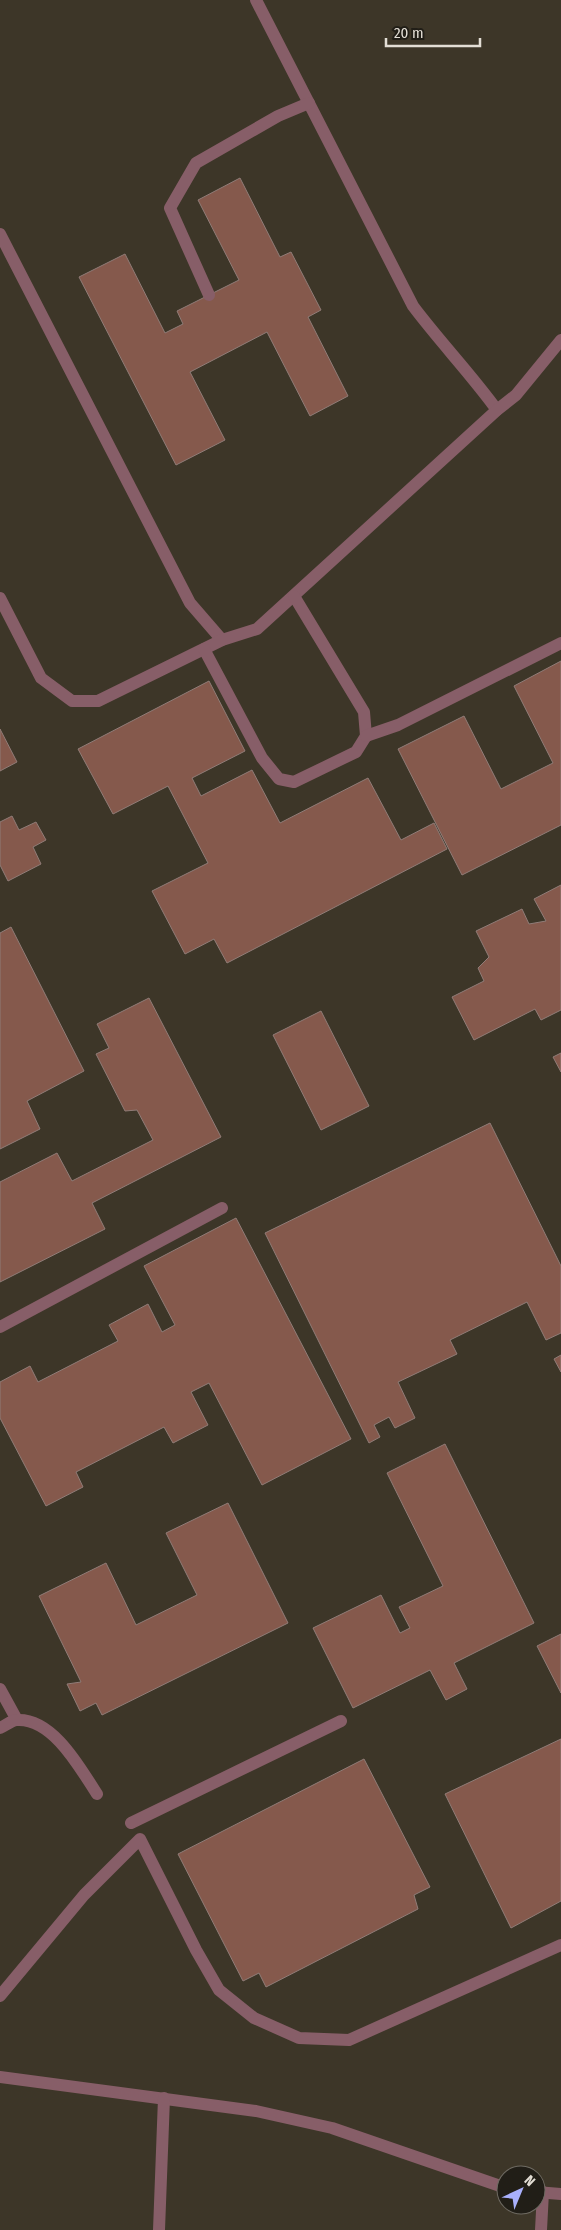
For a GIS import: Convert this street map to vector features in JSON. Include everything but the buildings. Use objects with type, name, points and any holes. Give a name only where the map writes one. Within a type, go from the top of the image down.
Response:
[{"type":"lane","points":[[256,0],[413,306],[437,338],[475,380],[497,410]]},
{"type":"lane","points":[[209,295],[170,208],[196,163],[278,116],[309,103]]},
{"type":"lane","points":[[0,234],[190,603],[222,640]]},
{"type":"lane","points":[[0,598],[41,678],[72,701],[98,701],[204,648],[257,629],[497,410],[516,395],[561,340]]},
{"type":"lane","points":[[204,648],[262,758],[279,780],[294,782],[356,752],[366,736],[364,712],[294,596]]},
{"type":"lane","points":[[366,736],[398,725],[561,643]]},
{"type":"lane","points":[[0,1327],[222,1208]]},
{"type":"lane","points":[[0,1689],[16,1720]]},
{"type":"lane","points":[[0,1728],[16,1720],[34,1723],[56,1737],[69,1750],[96,1794]]},
{"type":"lane","points":[[131,1823],[341,1721]]},
{"type":"lane","points":[[0,1996],[84,1895],[140,1839],[196,1950],[219,1990],[254,2018],[299,2038],[349,2040],[561,1945]]},
{"type":"lane","points":[[0,2076],[256,2111],[332,2128],[496,2185]]},
{"type":"lane","points":[[159,2230],[164,2098]]},
{"type":"lane","points":[[546,2193],[561,2194]]},
{"type":"lane","points":[[540,2215],[541,2230]]}]
